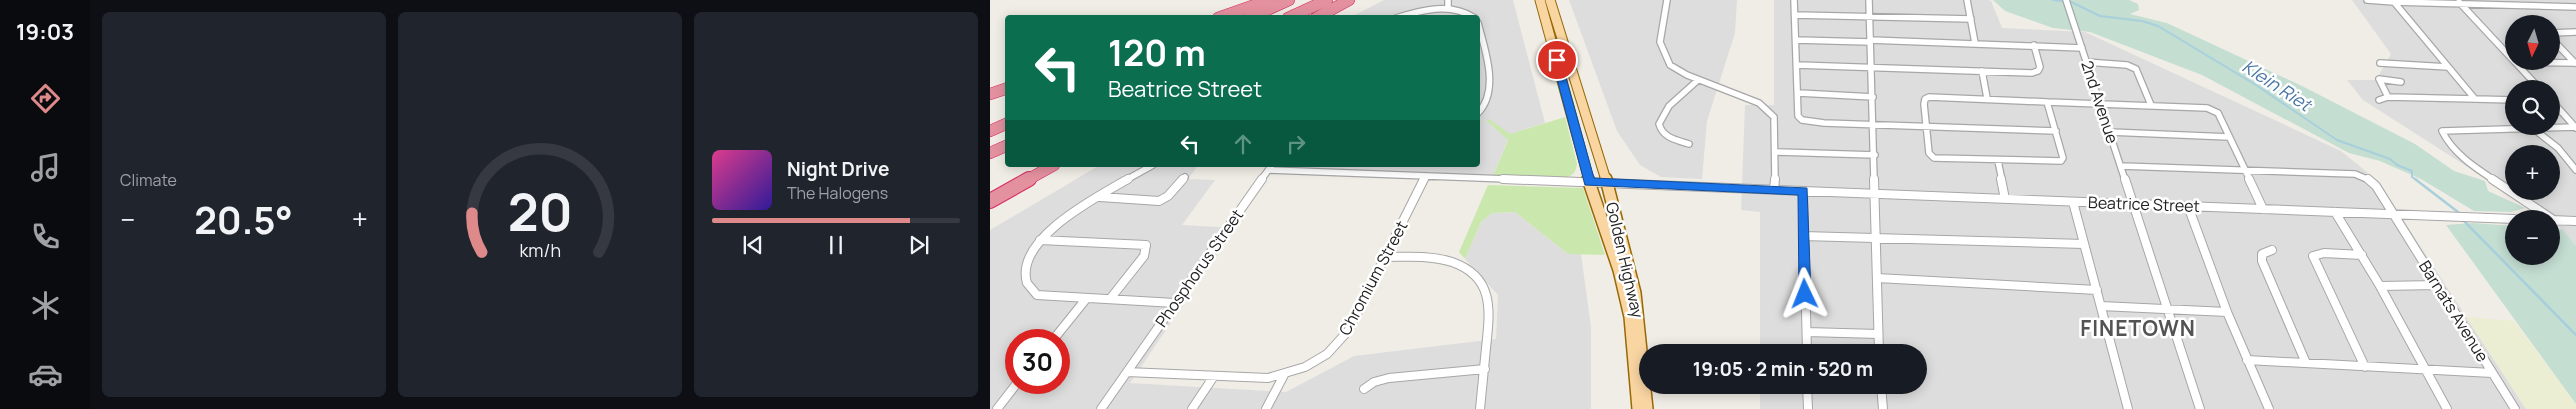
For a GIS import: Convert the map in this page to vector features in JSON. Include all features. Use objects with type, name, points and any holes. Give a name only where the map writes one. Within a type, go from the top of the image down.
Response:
[{"type":"highway","points":[[1226,15],[1269,0]]},
{"type":"highway","points":[[1256,15],[1289,0]]},
{"type":"highway","points":[[1294,15],[1327,0]]},
{"type":"highway","points":[[1322,15],[1350,0]]},
{"type":"highway","points":[[990,94],[1005,89]]},
{"type":"highway","points":[[990,131],[1005,124]]},
{"type":"highway","points":[[990,153],[1005,146]]},
{"type":"highway","points":[[990,201],[1050,167]]},
{"type":"main road","name":"Golden Highway","points":[[1540,0],[1589,182],[1620,270],[1630,317],[1638,409]]},
{"type":"main road","name":"Golden Highway","points":[[1550,0],[1608,184],[1633,278],[1640,324],[1648,409]]},
{"type":"street","points":[[1448,0],[1448,8]]},
{"type":"street","points":[[1667,0],[1660,42],[1664,55],[1670,64],[1698,80],[1751,99],[1767,109],[1774,117],[1776,152],[1774,190]]},
{"type":"street","points":[[1794,0],[1799,93],[1798,116],[1802,120],[2056,131]]},
{"type":"street","points":[[1869,0],[1875,155],[1879,344]]},
{"type":"street","points":[[1966,0],[1975,43]]},
{"type":"street","name":"2nd Avenue","points":[[2066,0],[2200,409]]},
{"type":"street","points":[[2367,0],[2508,2],[2576,6]]},
{"type":"street","points":[[2393,1],[2475,98]]},
{"type":"street","points":[[2459,2],[2505,51]]},
{"type":"street","points":[[1412,15],[1448,8],[1466,11],[1471,15]]},
{"type":"street","points":[[1795,14],[1971,19]]},
{"type":"street","points":[[2560,33],[2576,32]]},
{"type":"street","points":[[1480,40],[1490,87],[1486,106],[1480,111]]},
{"type":"street","points":[[1796,40],[1975,43],[2082,48]]},
{"type":"street","points":[[1797,65],[2038,71],[2039,63],[2034,45]]},
{"type":"street","points":[[2560,47],[2576,63]]},
{"type":"street","points":[[2086,62],[2127,65],[2136,69],[2150,105]]},
{"type":"street","points":[[2560,62],[2576,63]]},
{"type":"street","points":[[2380,63],[2448,66]]},
{"type":"street","points":[[2522,70],[2532,80]]},
{"type":"street","points":[[1982,71],[1987,98]]},
{"type":"street","points":[[2388,97],[2379,79],[2401,82]]},
{"type":"street","points":[[1688,144],[1676,141],[1666,135],[1659,126],[1658,119],[1663,110],[1698,80]]},
{"type":"street","points":[[1799,93],[1872,97]]},
{"type":"street","points":[[2379,100],[2388,97],[2505,100]]},
{"type":"street","points":[[2047,101],[2063,158],[2060,161],[1934,158],[1929,153],[1924,104],[1927,98],[1987,98],[2194,106],[2215,110],[2263,209]]},
{"type":"street","points":[[2560,110],[2576,128]]},
{"type":"street","points":[[2560,129],[2576,128]]},
{"type":"street","points":[[2505,130],[2450,129],[2442,131],[2444,138],[2467,161],[2537,210]]},
{"type":"street","points":[[2110,132],[2229,137]]},
{"type":"street","points":[[2541,135],[2558,148],[2576,170]]},
{"type":"street","points":[[1776,152],[1875,155]]},
{"type":"street","points":[[1998,161],[2005,199]]},
{"type":"street","name":"Barnats Avenue","points":[[2120,166],[2360,176],[2376,186],[2515,409]]},
{"type":"street","points":[[1150,167],[1057,224],[1040,240],[1026,262],[1026,284],[1031,292],[1037,295],[1175,303]]},
{"type":"street","name":"Beatrice Street","points":[[1270,168],[1608,184],[2505,219]]},
{"type":"street","name":"Phosphorus Street","points":[[1101,409],[1270,168]]},
{"type":"street","name":"Chromium Street","points":[[1127,372],[1268,378],[1284,375],[1305,367],[1327,354],[1348,331],[1387,257],[1426,176]]},
{"type":"street","points":[[1100,197],[1159,201],[1168,196],[1184,177]]},
{"type":"street","points":[[1803,191],[1807,344]]},
{"type":"street","points":[[2073,202],[2128,409]]},
{"type":"street","points":[[2188,206],[2247,360],[2270,409]]},
{"type":"street","points":[[2335,212],[2380,286],[2447,409]]},
{"type":"street","points":[[2560,221],[2576,222]]},
{"type":"street","points":[[1803,236],[2084,244]]},
{"type":"street","points":[[1040,240],[1146,246],[1147,249],[1144,256],[1110,299]]},
{"type":"street","points":[[2272,250],[2262,254],[2262,261],[2306,364]]},
{"type":"street","points":[[2362,255],[2324,253],[2313,256],[2314,264],[2365,367]]},
{"type":"street","points":[[1387,257],[1446,259],[1461,266],[1482,286],[1488,295],[1490,308],[1480,409]]},
{"type":"street","points":[[1877,278],[2097,290]]},
{"type":"street","points":[[2380,286],[2438,285]]},
{"type":"street","points":[[1062,329],[1086,299]]},
{"type":"street","points":[[2101,306],[2228,312]]},
{"type":"street","points":[[1806,332],[1878,334]]},
{"type":"street","points":[[2247,360],[2492,373]]},
{"type":"street","points":[[1364,389],[1374,382],[1389,378],[1484,369]]},
{"type":"street","points":[[1266,409],[1284,375]]},
{"type":"street","points":[[1192,409],[1214,376]]},
{"type":"street","points":[[997,409],[1009,394]]},
{"type":"street","points":[[1807,394],[1808,409]]},
{"type":"street","points":[[1882,394],[1883,409]]},
{"type":"shaded area","points":[[1384,0],[1513,0],[1545,123],[1510,134],[1493,176],[1276,170],[1278,167],[1480,167],[1480,15],[1355,15]]},
{"type":"shaded area","points":[[1569,0],[1737,0],[1735,33],[1707,121],[1702,179],[1661,177],[1640,165],[1617,131]]},
{"type":"shaded area","name":"FINETOWN","points":[[1774,0],[1988,0],[1991,1],[2002,28],[2085,32],[2341,151],[2378,181],[2526,409],[1760,409],[1760,394],[1927,394],[1927,344],[1760,344],[1760,212],[1741,210],[1745,105],[1774,105]]},
{"type":"shaded area","points":[[2352,0],[2576,0],[2576,246],[2560,227],[2560,210],[2535,210],[2519,200],[2560,200],[2560,145],[2505,145],[2505,191],[2363,100],[2347,80],[2376,80],[2391,54]]},
{"type":"shaded area","points":[[1097,167],[1197,167],[1188,179],[1215,180],[1182,225],[1235,228],[1130,383],[1286,392],[1354,356],[1496,339],[1498,295],[1465,259],[1481,222],[1492,213],[1515,212],[1568,254],[1581,254],[1591,327],[1591,409],[990,409],[990,230]]},
{"type":"green space","points":[[1993,0],[2129,0],[2138,4],[2139,10],[2130,14],[2167,23],[2304,87],[2415,144],[2454,171],[2485,181],[2488,191],[2525,208],[2505,210],[2505,212],[2474,211],[2421,179],[2380,161],[2349,153],[2202,75],[2090,32],[2053,28],[2005,11]]},
{"type":"green space","points":[[1565,117],[1577,164],[1572,174],[1566,178],[1493,176],[1508,140],[1486,120],[1489,119],[1510,134]]},
{"type":"green space","points":[[1488,185],[1583,188],[1605,255],[1568,254],[1515,212],[1492,213],[1481,222],[1465,259],[1459,252]]},
{"type":"green space","points":[[2473,223],[2505,225],[2505,265],[2560,265],[2560,229],[2576,246],[2576,404],[2446,225]]},
{"type":"green space","points":[[2466,317],[2514,321],[2576,404],[2576,409],[2526,409]]},
{"type":"waterway","name":"Klein Riet","points":[[2053,0],[2063,1]]},
{"type":"waterway","name":"Klein Riet","points":[[2071,2],[2100,16],[2142,21],[2158,26],[2256,85],[2337,140],[2390,159],[2397,165],[2412,171],[2412,177],[2417,180]]},
{"type":"waterway","name":"Klein Riet","points":[[2415,179],[2458,212]]},
{"type":"waterway","name":"Klein Riet","points":[[2465,222],[2576,335]]},
{"type":"district","name":"FINETOWN","points":[[2138,328]]},
{"type":"route","points":[[1557,60],[1589,182],[1803,191],[1805,294]]}]
